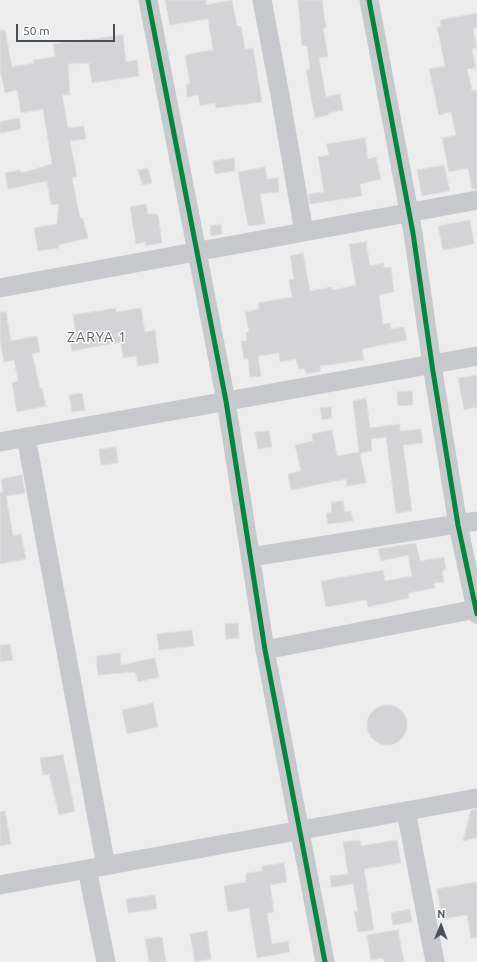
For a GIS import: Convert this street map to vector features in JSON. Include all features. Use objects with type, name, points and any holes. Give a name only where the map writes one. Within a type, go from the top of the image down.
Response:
[{"type":"street","points":[[148,0],[226,401],[265,650],[325,962]]},
{"type":"street","points":[[262,0],[304,232]]},
{"type":"street","points":[[265,650],[476,612],[458,525],[432,365],[410,214],[369,0]]},
{"type":"street","points":[[0,287],[410,214],[477,200]]},
{"type":"street","points":[[0,442],[477,356]]},
{"type":"street","points":[[26,437],[106,866]]},
{"type":"street","points":[[251,557],[477,521]]},
{"type":"street","points":[[0,885],[477,798]]},
{"type":"street","points":[[406,811],[435,962]]},
{"type":"street","points":[[87,869],[106,962]]},
{"type":"building","points":[[165,0],[206,0],[206,5],[232,0],[237,26],[241,26],[245,49],[253,48],[262,102],[216,108],[215,103],[200,106],[198,95],[187,97],[186,84],[190,84],[185,55],[213,50],[208,19],[170,25]]},
{"type":"building","points":[[298,0],[322,0],[326,28],[323,28],[328,57],[319,58],[326,97],[340,94],[343,110],[328,113],[329,115],[315,118],[306,70],[310,69],[307,46],[302,46]]},
{"type":"building","points":[[477,13],[477,28],[473,28],[477,48],[472,49],[476,68],[467,69],[472,91],[477,90],[477,189],[472,189],[468,168],[449,172],[442,138],[456,135],[451,112],[439,115],[429,69],[445,66],[437,27],[441,26],[440,20]]},
{"type":"building","points":[[0,30],[5,30],[12,67],[34,63],[33,60],[55,57],[53,44],[123,35],[126,62],[137,60],[139,76],[92,83],[89,63],[68,64],[70,95],[62,95],[68,128],[84,126],[86,139],[70,141],[77,177],[72,178],[80,218],[83,218],[88,238],[58,245],[59,248],[38,251],[34,228],[57,224],[59,204],[51,205],[47,181],[8,189],[5,173],[20,170],[21,173],[52,164],[43,109],[21,113],[17,90],[5,93],[0,69]]},
{"type":"building","points":[[19,118],[21,129],[0,133],[0,122]]},
{"type":"building","points":[[365,138],[368,159],[376,157],[381,179],[360,184],[362,196],[310,204],[308,194],[324,192],[318,157],[329,155],[326,144]]},
{"type":"building","points":[[234,158],[235,171],[215,174],[213,161]]},
{"type":"building","points":[[444,165],[450,191],[422,196],[417,170]]},
{"type":"building","points":[[265,167],[267,179],[278,178],[279,192],[260,194],[265,224],[248,226],[238,172]]},
{"type":"building","points":[[148,168],[152,183],[142,185],[138,170]]},
{"type":"building","points":[[146,204],[148,214],[158,214],[162,243],[145,246],[145,242],[136,244],[130,207]]},
{"type":"building","points":[[470,220],[474,244],[443,250],[438,226]]},
{"type":"building","points":[[221,224],[222,234],[211,236],[210,226]]},
{"type":"building","points":[[366,242],[370,266],[384,263],[384,268],[391,267],[394,292],[379,295],[383,324],[390,323],[391,329],[404,327],[407,340],[362,349],[364,360],[320,366],[321,371],[306,374],[304,368],[299,369],[296,359],[280,362],[279,353],[258,356],[261,376],[250,377],[248,358],[244,359],[241,341],[247,341],[246,332],[249,332],[245,312],[259,309],[258,303],[292,297],[289,280],[294,279],[290,256],[303,253],[310,291],[332,287],[333,290],[356,285],[349,244]]},
{"type":"building","points":[[116,308],[116,312],[141,308],[145,332],[155,330],[159,363],[138,366],[136,356],[123,358],[121,342],[72,351],[69,335],[76,334],[73,315]]},
{"type":"building","points":[[0,312],[6,312],[11,341],[37,336],[40,352],[32,354],[46,406],[17,412],[12,383],[18,381],[14,360],[4,362],[0,339]]},
{"type":"building","points":[[477,375],[477,407],[464,410],[458,378]]},
{"type":"building","points":[[412,391],[413,405],[398,406],[397,392]]},
{"type":"building","points":[[82,393],[85,410],[72,412],[69,395]]},
{"type":"building","points":[[366,398],[370,428],[400,424],[400,431],[421,429],[423,443],[403,445],[412,511],[396,513],[386,437],[371,439],[372,451],[360,453],[366,483],[347,486],[346,479],[291,490],[288,474],[301,471],[295,445],[313,441],[312,434],[332,430],[337,456],[359,452],[353,401]]},
{"type":"building","points":[[331,407],[332,418],[322,420],[320,408]]},
{"type":"building","points":[[269,431],[272,447],[258,449],[255,432]]},
{"type":"building","points":[[116,447],[118,463],[101,465],[99,449]]},
{"type":"building","points":[[22,475],[25,493],[6,496],[13,536],[21,534],[26,559],[0,564],[0,493],[3,492],[1,479]]},
{"type":"building","points":[[343,501],[345,512],[351,511],[353,521],[328,524],[326,513],[332,512],[331,502]]},
{"type":"building","points":[[416,543],[420,561],[444,557],[446,570],[442,571],[444,582],[434,583],[435,588],[408,593],[409,598],[368,607],[366,600],[326,607],[321,581],[383,570],[385,581],[412,576],[408,555],[381,561],[378,549]]},
{"type":"building","points":[[238,623],[239,638],[226,639],[225,624]]},
{"type":"building","points":[[192,630],[194,646],[159,650],[157,634]]},
{"type":"building","points":[[10,644],[13,660],[0,662],[0,645]]},
{"type":"building","points":[[120,653],[121,665],[155,658],[159,677],[138,682],[135,672],[98,675],[96,656]]},
{"type":"building","points":[[153,703],[158,727],[127,734],[122,710]]},
{"type":"building","points":[[383,705],[391,705],[398,708],[404,714],[407,725],[404,736],[398,742],[391,745],[383,745],[376,742],[370,736],[367,729],[367,721],[370,714],[376,708]]},
{"type":"building","points":[[63,755],[75,811],[59,815],[49,774],[43,775],[40,758]]},
{"type":"building","points":[[477,809],[477,838],[463,841],[471,810]]},
{"type":"building","points":[[5,811],[11,844],[0,846],[0,812]]},
{"type":"building","points":[[360,840],[361,846],[397,840],[401,863],[364,869],[374,930],[358,932],[354,912],[358,911],[353,884],[331,887],[330,876],[348,874],[343,842]]},
{"type":"building","points":[[284,863],[287,882],[270,885],[274,912],[267,913],[272,944],[288,941],[290,952],[257,958],[249,908],[228,912],[224,886],[246,882],[246,873],[262,871],[262,866]]},
{"type":"building","points":[[477,882],[477,937],[471,938],[467,915],[442,919],[437,889]]},
{"type":"building","points":[[155,895],[157,909],[128,913],[126,899]]},
{"type":"building","points":[[410,909],[412,922],[393,925],[391,913]]},
{"type":"building","points":[[398,930],[404,962],[384,962],[383,958],[371,960],[367,935]]},
{"type":"building","points":[[207,931],[211,959],[195,962],[190,934]]},
{"type":"building","points":[[162,937],[166,962],[149,962],[145,939]]},
{"type":"cycle path","points":[[148,0],[226,401],[265,650],[325,962]]},
{"type":"cycle path","points":[[369,0],[413,233],[432,365],[458,525],[477,614]]},
{"type":"district","name":"ZARYA 1","points":[[97,337]]}]
